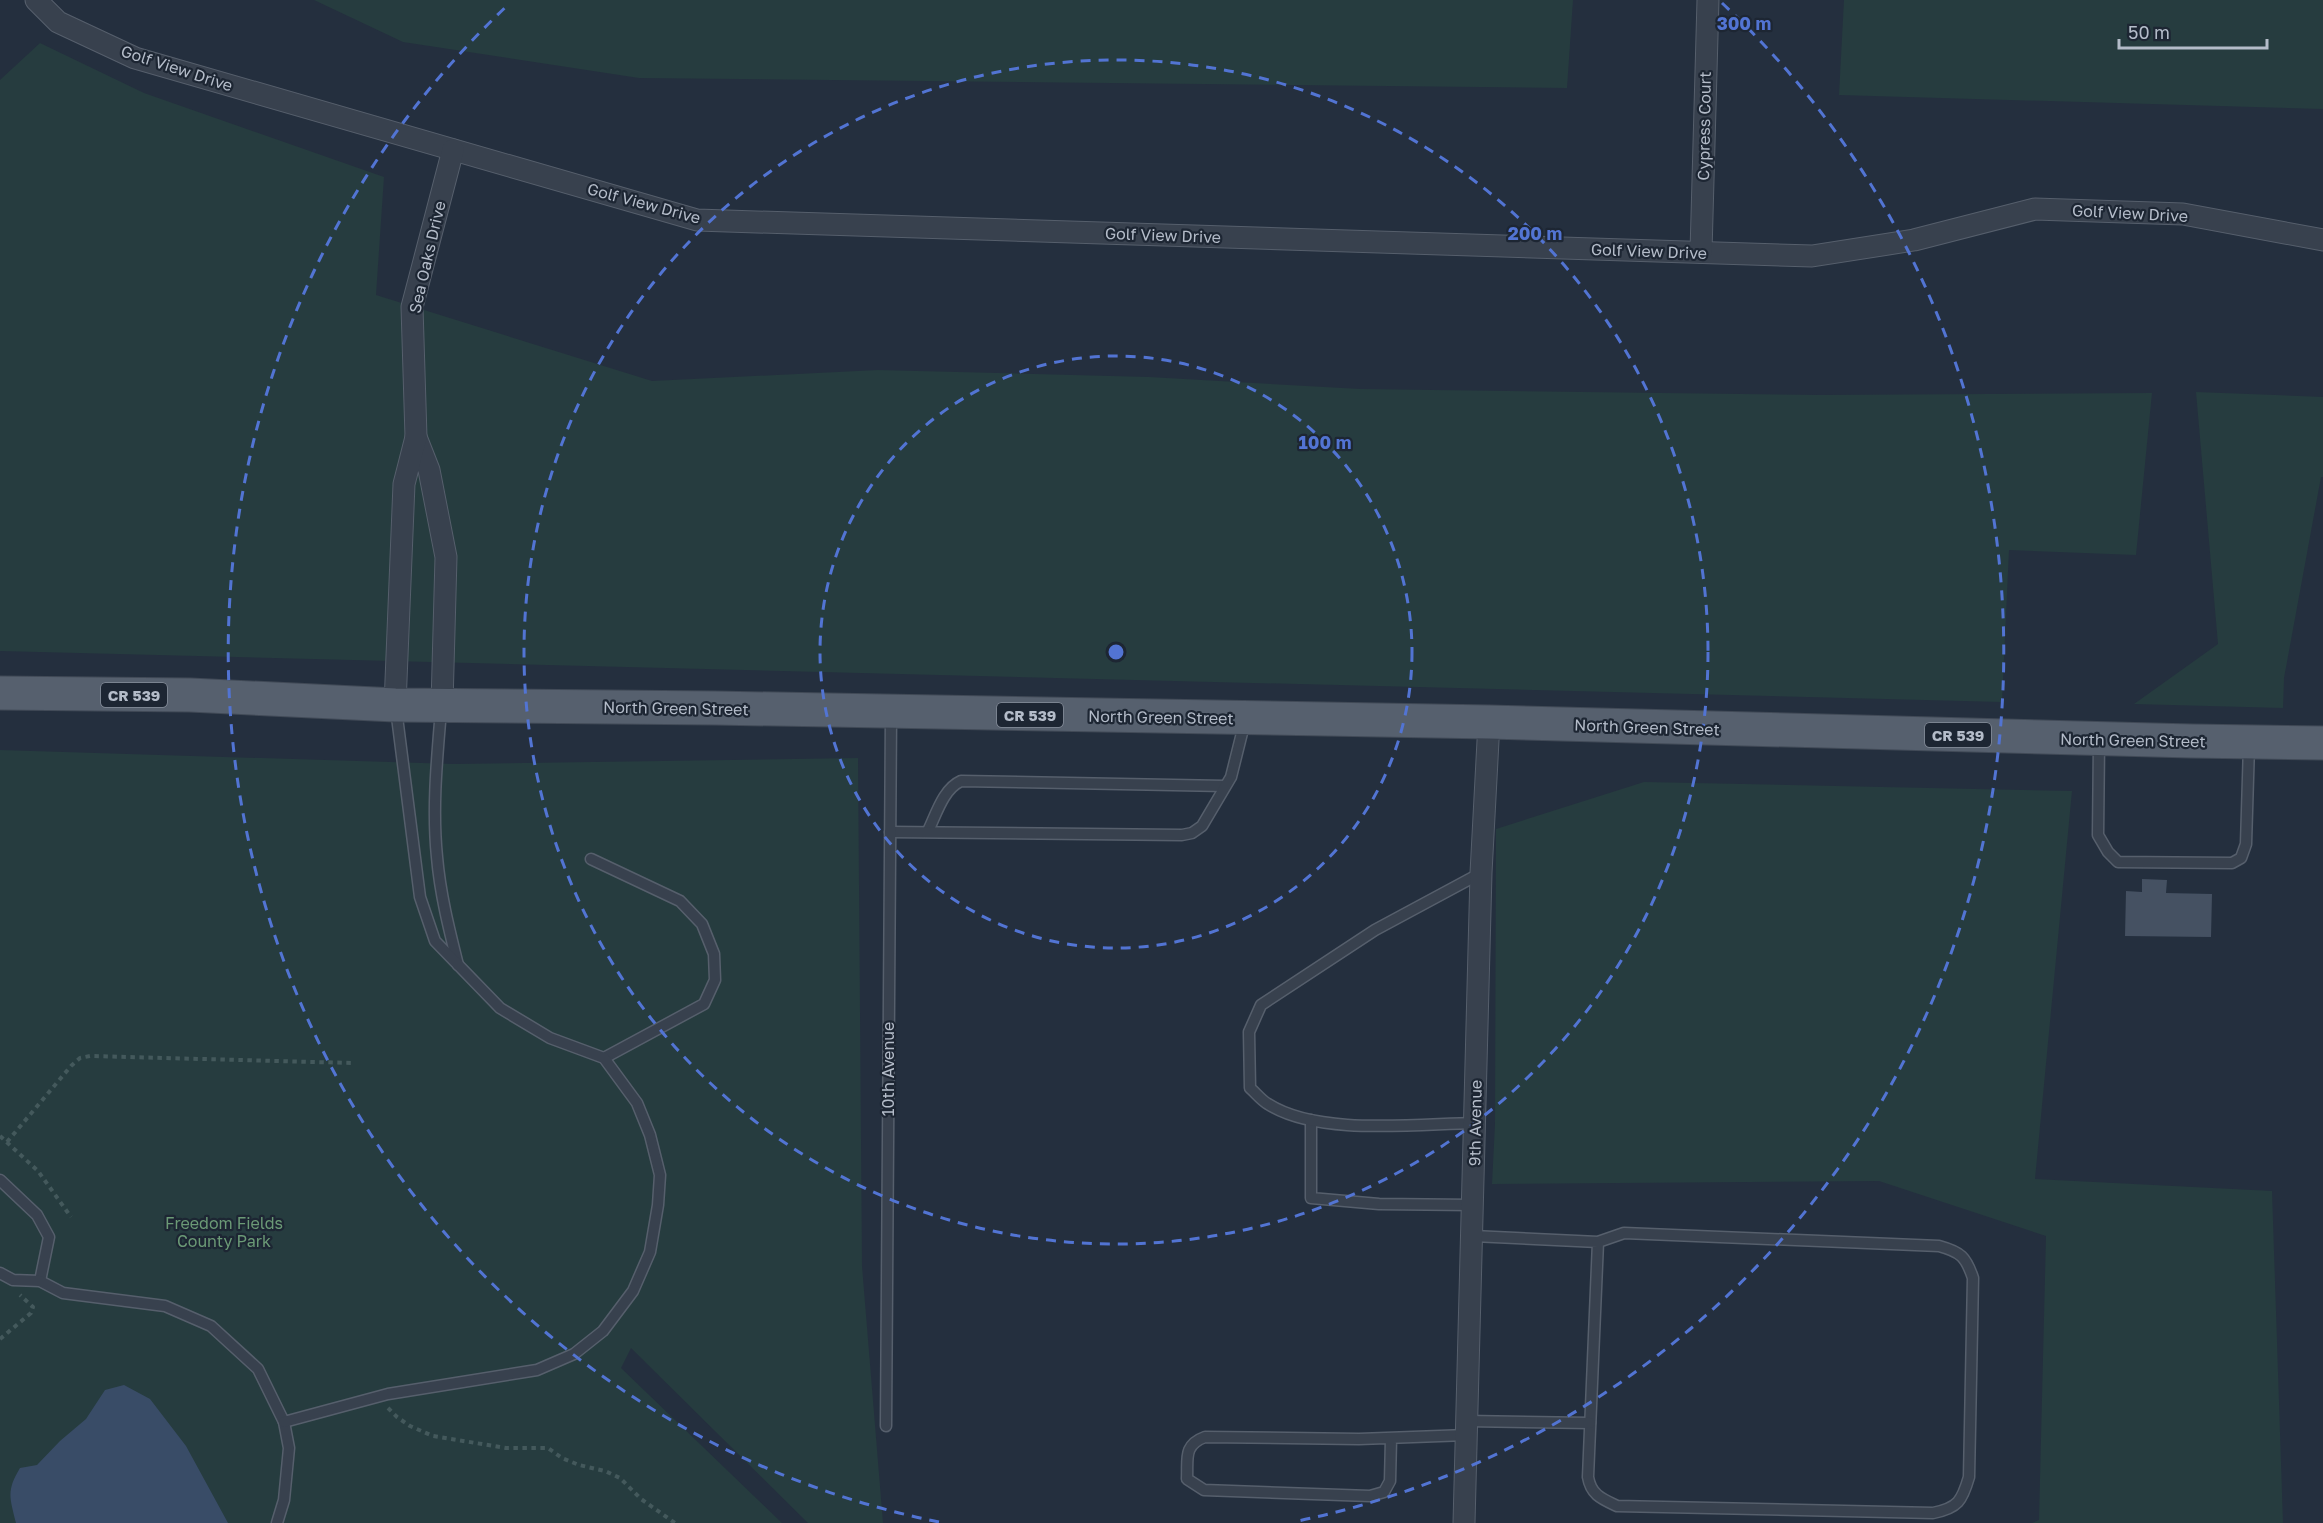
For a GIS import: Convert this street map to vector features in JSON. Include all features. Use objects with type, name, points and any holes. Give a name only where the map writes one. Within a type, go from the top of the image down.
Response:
[{"type":"main road","name":"North Green Street","points":[[0,693],[190,695],[395,705],[1489,722],[2323,743]]},
{"type":"street","name":"Golf View Drive","points":[[36,0],[58,22],[135,58],[697,220],[1812,256],[1914,240],[2035,209],[2183,214],[2323,240]]},
{"type":"street","name":"Cypress Court","points":[[1701,252],[1707,0]]},
{"type":"street","name":"Sea Oaks Drive","points":[[395,705],[404,484],[416,437],[412,307],[453,150]]},
{"type":"street","name":"Sea Oaks Drive","points":[[416,437],[429,470],[446,557],[442,704]]},
{"type":"street","name":"9th Avenue","points":[[1464,1523],[1481,873],[1489,722]]},
{"type":"lane","points":[[442,704],[435,803],[436,857],[445,914],[458,965]]},
{"type":"lane","points":[[284,1422],[377,1396],[537,1370],[574,1354],[603,1331],[633,1291],[650,1252],[658,1204],[660,1175],[650,1135],[637,1103],[604,1058],[550,1038],[500,1008],[435,941],[420,897],[395,705]]},
{"type":"lane","name":"10th Avenue","points":[[886,1426],[891,712]]},
{"type":"lane","points":[[890,832],[1182,835],[1192,833],[1202,826],[1231,777],[1246,718]]},
{"type":"lane","points":[[2098,739],[2098,835],[2108,852],[2118,861],[2232,863],[2241,858],[2246,844],[2249,742]]},
{"type":"lane","points":[[928,831],[947,792],[952,785],[961,782],[1225,786]]},
{"type":"lane","points":[[591,859],[680,901],[702,924],[714,954],[715,980],[704,1004],[604,1058]]},
{"type":"lane","points":[[1474,1124],[1338,1126],[1311,1120],[1267,1104],[1250,1088],[1249,1032],[1260,1005],[1375,930],[1481,873]]},
{"type":"lane","points":[[1311,1120],[1311,1198],[1379,1204],[1473,1204]]},
{"type":"lane","points":[[0,1180],[37,1215],[50,1237],[40,1281]]},
{"type":"lane","points":[[1473,1236],[1598,1242],[1624,1233],[1939,1246],[1957,1251],[1968,1263],[1973,1278],[1970,1477],[1958,1503],[1948,1510],[1933,1513],[1617,1506],[1599,1498],[1590,1488],[1588,1477],[1598,1242]]},
{"type":"lane","points":[[0,1274],[14,1280],[40,1281],[63,1293],[165,1306],[211,1326],[258,1369],[284,1422],[289,1448],[284,1500],[277,1523]]},
{"type":"lane","points":[[1391,1439],[1390,1481],[1384,1492],[1370,1496],[1204,1490],[1187,1479],[1188,1450],[1194,1441],[1204,1437],[1391,1439],[1467,1428],[1590,1422]]},
{"type":"path","points":[[8,1142],[80,1058],[90,1056],[352,1063]]},
{"type":"path","points":[[0,1136],[38,1171],[71,1217]]},
{"type":"path","points":[[0,1340],[26,1318],[33,1307],[20,1294],[14,1292]]},
{"type":"path","points":[[377,1396],[397,1418],[434,1436],[486,1446],[548,1448],[579,1466],[605,1471],[620,1478],[641,1499],[675,1523]]},
{"type":"green space","points":[[314,0],[1573,0],[1567,88],[639,78],[403,42]]},
{"type":"green space","points":[[1844,0],[2323,0],[2323,109],[1839,95]]},
{"type":"green space","points":[[40,43],[144,93],[384,177],[376,295],[652,381],[878,370],[1149,377],[1360,389],[1820,395],[2152,393],[2136,555],[2009,550],[2002,702],[0,651],[0,80]]},
{"type":"green space","points":[[2196,392],[2323,397],[2323,477],[2321,477],[2284,678],[2283,708],[2134,704],[2218,644]]},
{"type":"green space","name":"Freedom Fields County Park","points":[[0,750],[454,764],[858,758],[862,1266],[883,1523],[808,1523],[631,1348],[621,1368],[782,1523],[0,1523]]},
{"type":"green space","points":[[1644,782],[2072,791],[2035,1179],[2272,1191],[2283,1523],[2032,1523],[2039,1520],[2046,1236],[1879,1181],[1492,1184],[1495,1124],[1496,829]]},
{"type":"water","points":[[124,1385],[150,1399],[186,1446],[228,1523],[16,1523],[10,1495],[20,1468],[37,1465],[86,1419],[105,1390]]},
{"type":"building","points":[[2142,879],[2167,880],[2166,893],[2212,894],[2211,937],[2125,936],[2126,891],[2142,892]]}]
